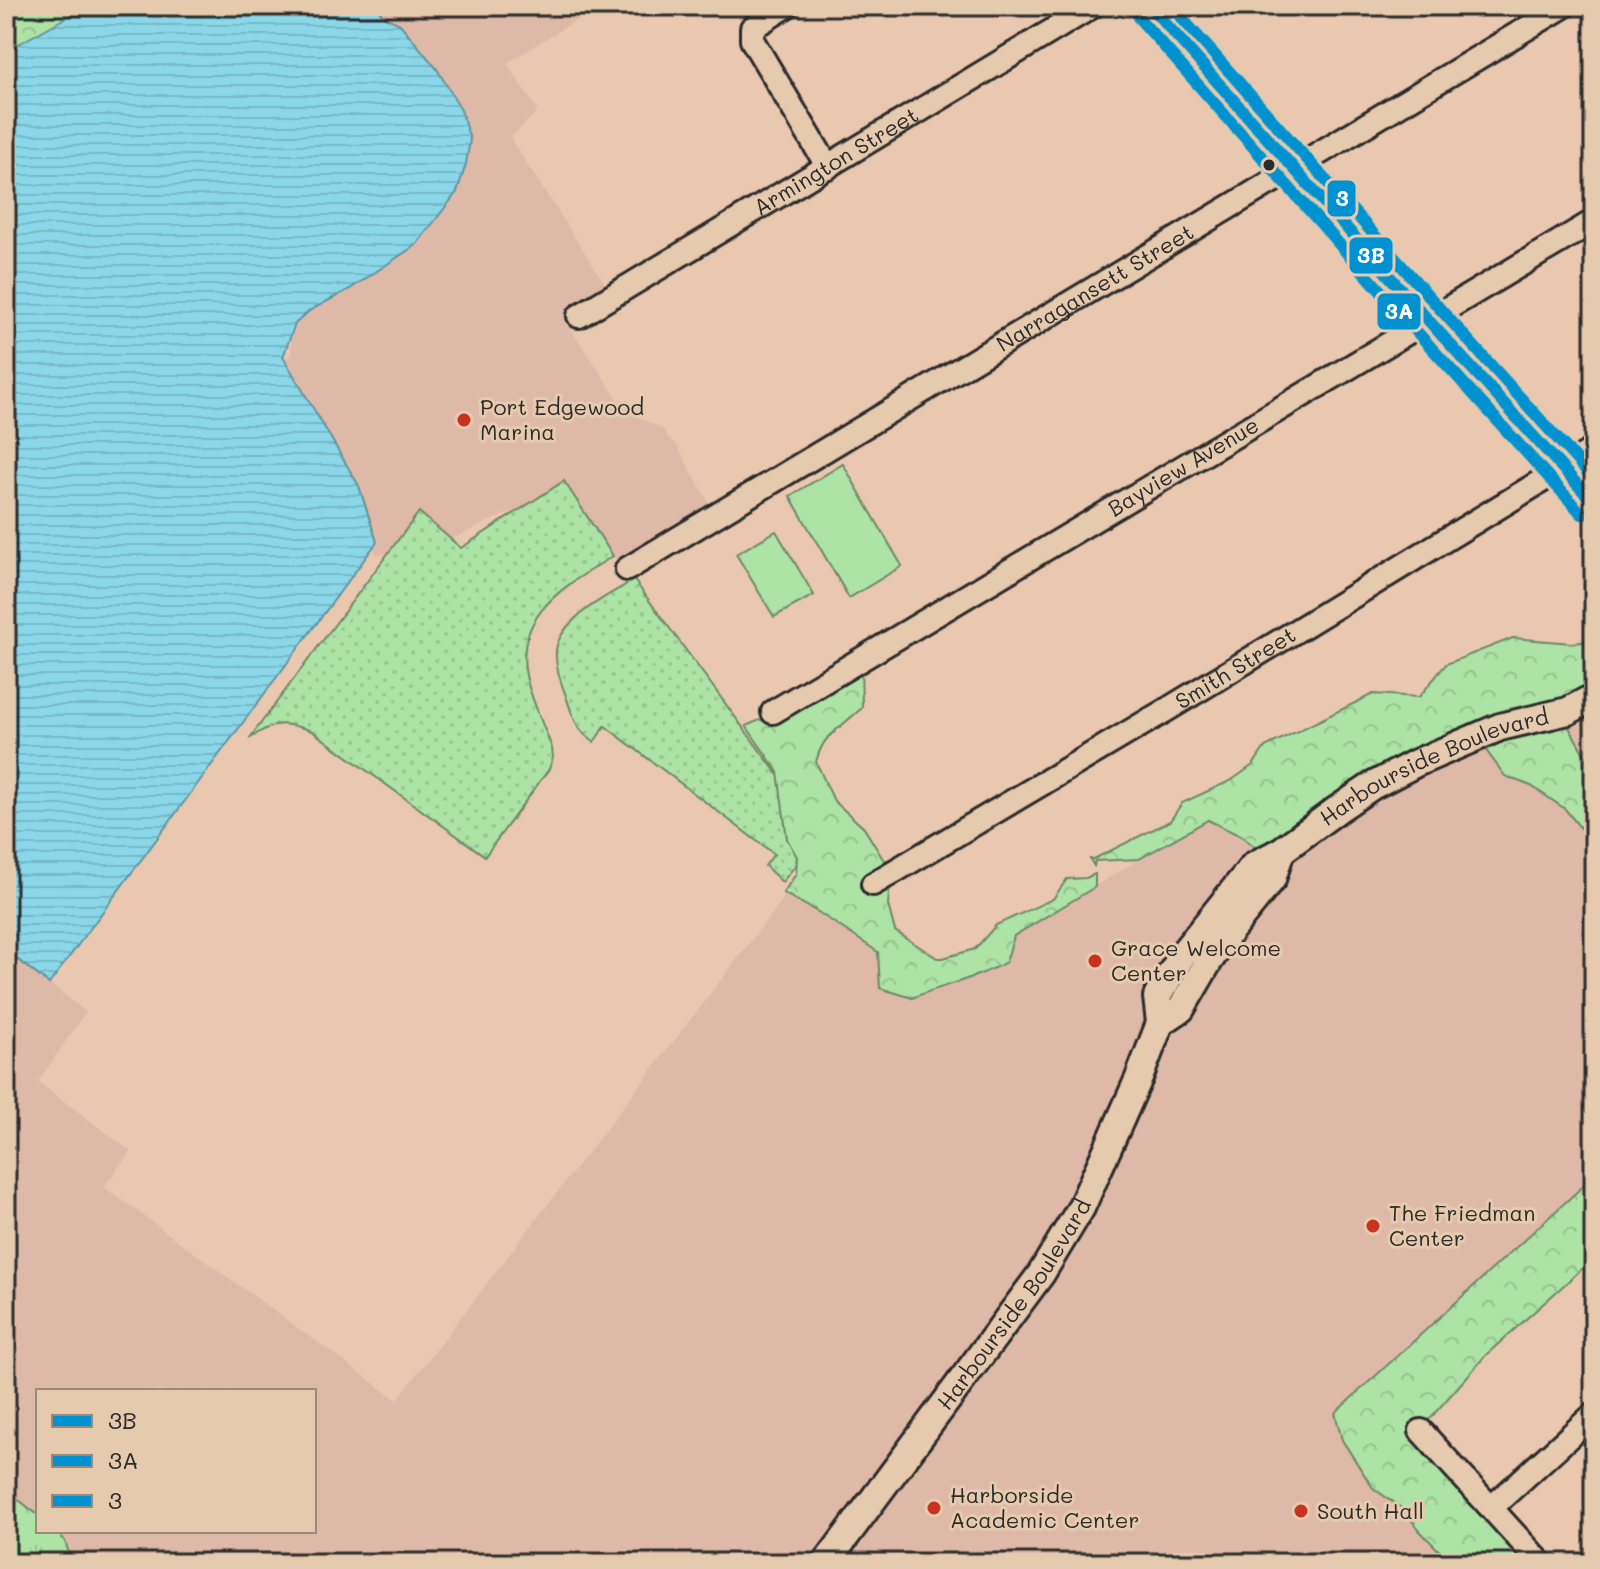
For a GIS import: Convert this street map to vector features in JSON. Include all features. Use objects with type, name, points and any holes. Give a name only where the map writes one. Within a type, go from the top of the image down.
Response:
[{"type":"main road","points":[[1150,6],[1594,503]]},
{"type":"street","points":[[787,6],[752,28],[752,40],[828,167]]},
{"type":"street","name":"Armington Street","points":[[579,316],[1093,6]]},
{"type":"street","name":"Narragansett Street","points":[[627,569],[1564,6]]},
{"type":"street","name":"Bayview Avenue","points":[[773,712],[1594,221]]},
{"type":"street","name":"Smith Street","points":[[873,884],[1173,706],[1594,449]]},
{"type":"street","name":"Harbourside Boulevard","points":[[826,1563],[1047,1264],[1081,1208],[1139,1078],[1160,1023],[1157,997],[1184,952],[1254,865],[1281,851],[1372,786],[1416,763],[1500,727],[1568,711],[1594,697]]},
{"type":"street","points":[[1492,1507],[1594,1414]]},
{"type":"street","points":[[1421,1431],[1541,1563]]},
{"type":"shaded area","points":[[373,6],[599,6],[507,63],[538,111],[510,138],[610,291],[566,322],[626,411],[664,430],[676,444],[712,508],[622,567],[581,521],[546,500],[494,519],[439,545],[377,555],[282,359],[291,356],[291,341],[298,317],[432,65],[414,40],[392,19],[381,19]]},
{"type":"shaded area","points":[[1594,632],[1594,1242],[1401,1430],[1517,1563],[6,1563],[6,973],[17,958],[86,1012],[38,1082],[131,1151],[104,1187],[397,1400],[828,841],[907,967],[973,960],[1240,798]]},
{"type":"green space","points":[[10,6],[90,6],[6,53],[6,9]]},
{"type":"green space","points":[[843,464],[902,566],[849,598],[790,496]]},
{"type":"green space","points":[[564,481],[613,556],[560,592],[534,622],[524,660],[528,684],[553,757],[549,769],[485,856],[312,731],[279,724],[249,739],[419,512],[461,548]]},
{"type":"green space","points":[[776,531],[814,595],[774,617],[736,554]]},
{"type":"green space","points":[[634,580],[821,833],[782,882],[765,866],[774,854],[605,726],[594,742],[576,722],[561,683],[556,655],[558,642],[580,614]]},
{"type":"green space","points":[[1513,638],[1572,643],[1594,641],[1594,700],[1564,718],[1594,772],[1594,847],[1565,809],[1531,786],[1505,776],[1479,741],[1356,798],[1274,861],[1241,836],[1208,820],[1139,859],[1095,861],[1094,866],[1090,859],[1170,821],[1182,803],[1232,780],[1253,765],[1265,747],[1373,694],[1419,697],[1446,664]]},
{"type":"green space","points":[[861,660],[862,708],[828,738],[816,762],[834,801],[864,828],[883,859],[892,862],[888,905],[895,931],[937,958],[975,949],[996,925],[1053,899],[1067,879],[1095,874],[1095,887],[1014,936],[1006,962],[912,998],[880,988],[878,952],[783,893],[796,874],[797,857],[787,839],[778,772],[746,726],[774,714]]},
{"type":"green space","points":[[1594,1176],[1594,1258],[1486,1355],[1419,1431],[1538,1563],[1451,1563],[1404,1510],[1373,1488],[1342,1440],[1335,1413]]},
{"type":"green space","points":[[6,1490],[36,1513],[36,1533],[58,1533],[65,1541],[72,1563],[6,1563]]},
{"type":"water","points":[[87,6],[376,6],[383,16],[400,24],[437,69],[461,110],[470,140],[457,192],[416,245],[350,289],[309,311],[295,324],[283,357],[359,486],[377,542],[49,984],[17,959],[6,973],[6,51]]},
{"type":"transit line","name":"3B","points":[[1150,6],[1594,503]]},
{"type":"transit line","name":"3","points":[[1171,6],[1594,479]]},
{"type":"transit line","name":"3A","points":[[1138,17],[1582,514]]},
{"type":"place","name":"Port Edgewood Marina","points":[[464,420]]},
{"type":"place","name":"Grace Welcome Center","points":[[1095,961]]},
{"type":"place","name":"The Friedman Center","points":[[1373,1226]]},
{"type":"place","name":"Harborside Academic Center","points":[[934,1508]]},
{"type":"place","name":"South Hall","points":[[1301,1511]]}]
